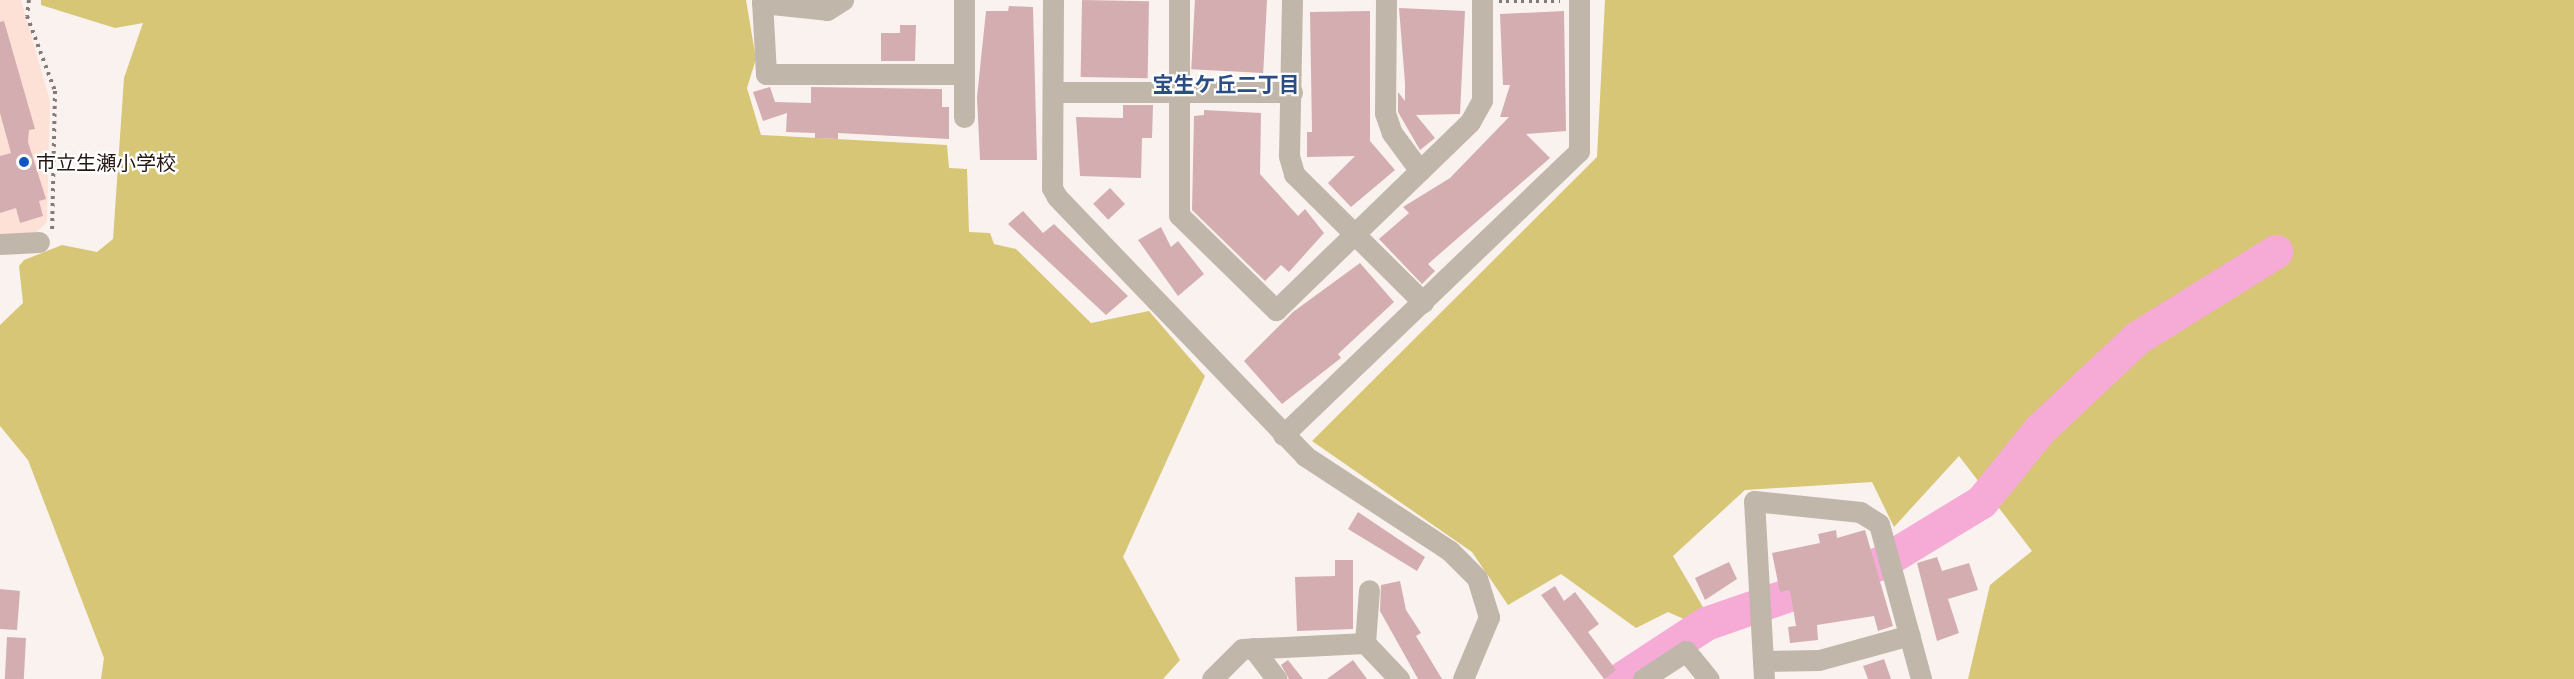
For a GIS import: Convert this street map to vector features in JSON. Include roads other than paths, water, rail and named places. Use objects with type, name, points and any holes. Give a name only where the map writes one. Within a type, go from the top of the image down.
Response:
[{"type":"street","points":[[843,0],[827,10],[762,1],[766,74],[963,75]]},
{"type":"street","points":[[964,0],[964,117]]},
{"type":"street","points":[[1053,0],[1053,92],[1057,197],[1305,456],[1450,551],[1477,578],[1489,617],[1463,679]]},
{"type":"street","points":[[1179,0],[1179,215],[1276,310],[1356,235],[1470,122],[1482,100],[1482,0]]},
{"type":"street","points":[[1292,0],[1290,156],[1294,174],[1423,302]]},
{"type":"street","points":[[1386,0],[1385,113],[1392,133],[1420,171]]},
{"type":"street","points":[[1283,435],[1579,151],[1579,0]]},
{"type":"street","points":[[1053,92],[1292,92]]},
{"type":"street","points":[[0,244],[39,242]]},
{"type":"street","points":[[1911,635],[1821,669],[1764,670],[1754,501],[1860,512],[1879,525],[1892,559],[1911,635],[1921,679]]},
{"type":"street","points":[[1369,590],[1365,642],[1399,679]]},
{"type":"street","points":[[1212,679],[1242,649],[1365,642]]},
{"type":"street","points":[[1253,648],[1276,679]]},
{"type":"street","points":[[1643,679],[1686,651],[1709,679]]},
{"type":"waterway","points":[[1622,679],[1706,624],[1882,563],[1982,502],[2041,429],[2138,338],[2276,252]]},
{"type":"place","name":"市立生瀬小学校","points":[[24,162]]},
{"type":"district","name":"宝生ケ丘二丁目","points":[[1226,84]]}]
